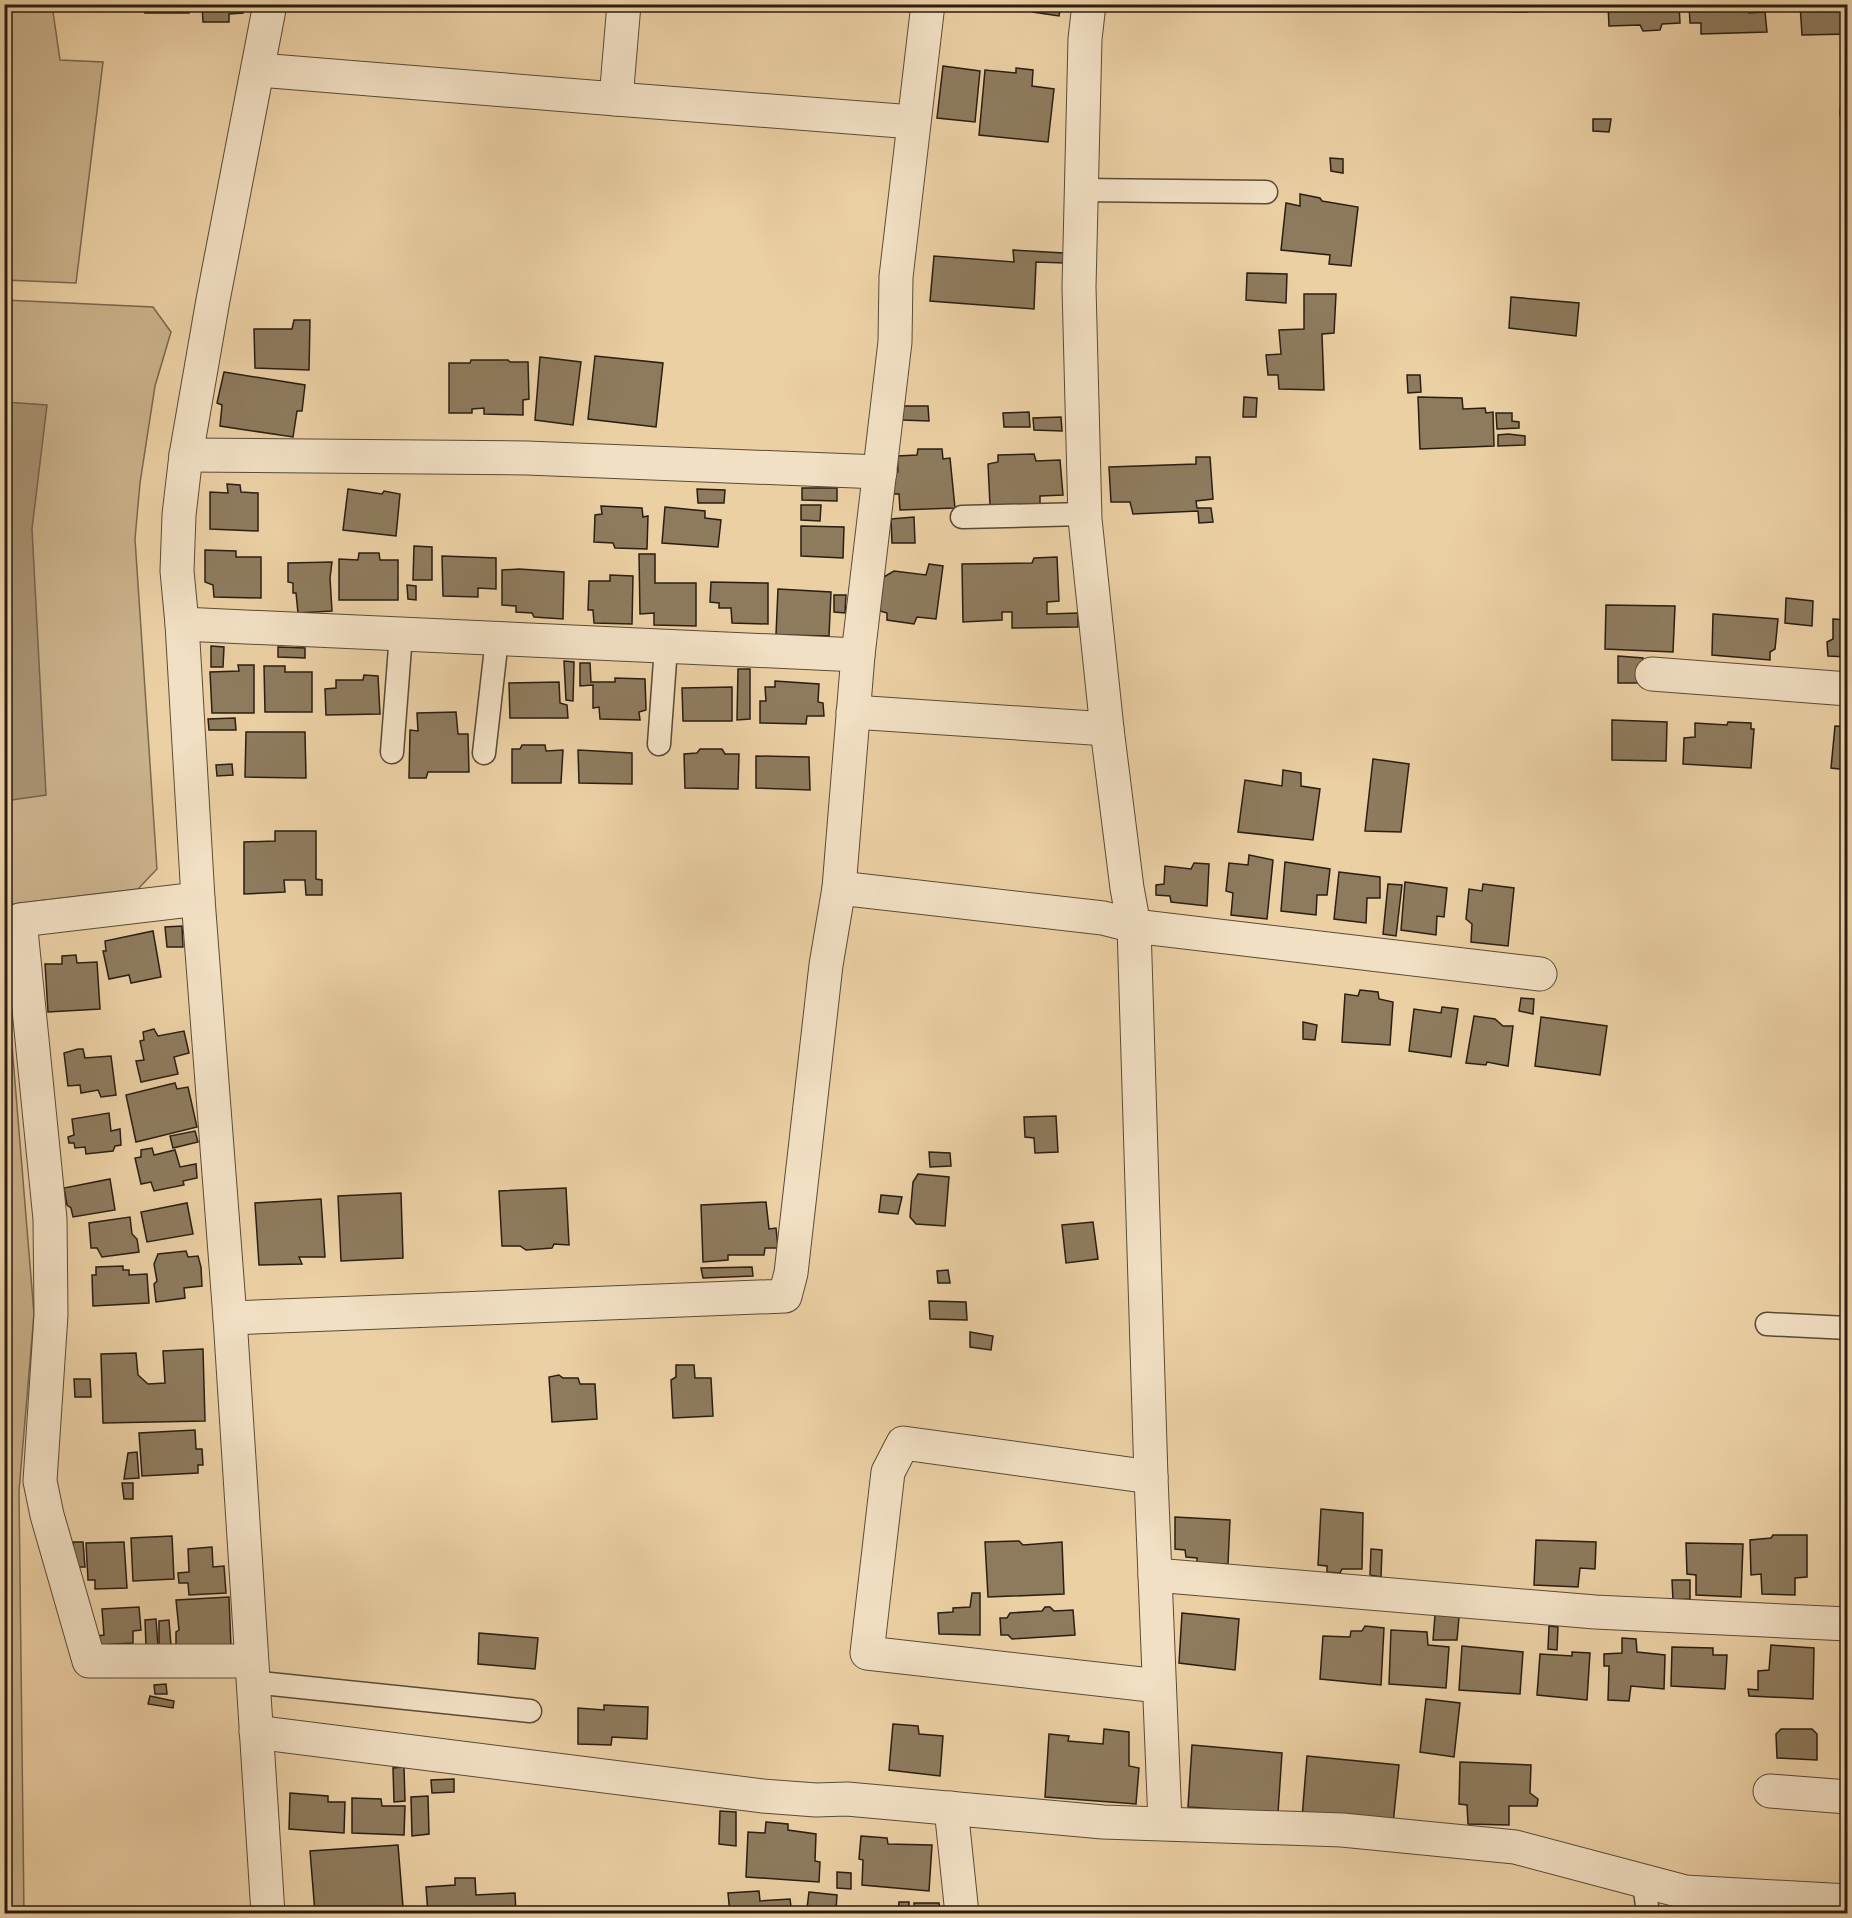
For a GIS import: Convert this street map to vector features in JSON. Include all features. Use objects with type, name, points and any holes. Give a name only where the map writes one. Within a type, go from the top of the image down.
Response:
[{"type":"street","points":[[268,1914],[230,1318],[198,899],[177,571],[179,515],[186,454],[270,4]]},
{"type":"street","points":[[616,99],[624,4]]},
{"type":"street","points":[[230,1318],[784,1296],[790,1273],[825,977],[839,888],[858,656],[895,342],[896,277],[928,4]]},
{"type":"street","points":[[1089,4],[1085,39],[1079,287],[1084,514],[1107,729],[1134,926],[1151,1477],[1165,1823]]},
{"type":"street","points":[[259,70],[913,122]]},
{"type":"street","points":[[186,454],[527,458],[880,472]]},
{"type":"street","points":[[182,624],[858,656]]},
{"type":"street","points":[[1652,674],[1848,689]]},
{"type":"street","points":[[853,712],[1107,729]]},
{"type":"street","points":[[839,888],[1103,918],[1134,926],[1540,974]]},
{"type":"street","points":[[198,899],[21,920],[50,1219],[51,1315],[40,1481],[46,1515],[89,1661],[252,1671]]},
{"type":"street","points":[[1151,1477],[903,1443],[888,1472],[867,1653],[1159,1686]]},
{"type":"street","points":[[1155,1575],[1595,1612],[1848,1624]]},
{"type":"street","points":[[256,1732],[762,1796],[816,1800],[847,1799],[1102,1822],[1342,1830],[1515,1847],[1646,1898],[1685,1892],[1848,1901]]},
{"type":"street","points":[[1770,1791],[1848,1797]]},
{"type":"street","points":[[951,1808],[962,1914]]},
{"type":"lane","points":[[1081,190],[1266,192]]},
{"type":"lane","points":[[962,518],[1084,514]]},
{"type":"lane","points":[[392,752],[401,634]]},
{"type":"lane","points":[[484,753],[497,639]]},
{"type":"lane","points":[[659,744],[666,647]]},
{"type":"lane","points":[[1767,1324],[1848,1328]]},
{"type":"lane","points":[[252,1671],[530,1711]]},
{"type":"shaded area","points":[[4,5],[52,5],[60,60],[103,62],[76,283],[5,280]]},
{"type":"shaded area","points":[[5,300],[153,307],[171,332],[155,386],[140,483],[135,539],[157,869],[138,889],[5,905]]},
{"type":"shaded area","points":[[5,402],[47,405],[32,529],[46,795],[5,801]]},
{"type":"shaded area","points":[[6,972],[34,1314],[19,1491],[24,1914],[4,1913],[4,1060],[8,1047]]},
{"type":"building","points":[[145,4],[189,4],[189,13],[145,13]]},
{"type":"building","points":[[202,4],[243,4],[243,13],[229,14],[229,22],[203,22]]},
{"type":"building","points":[[1034,4],[1061,4],[1059,16],[1033,12]]},
{"type":"building","points":[[1471,4],[1527,4],[1527,12],[1480,11],[1480,5]]},
{"type":"building","points":[[1608,4],[1679,4],[1680,23],[1662,24],[1660,30],[1643,31],[1640,25],[1609,26]]},
{"type":"building","points":[[1689,4],[1749,4],[1749,13],[1765,12],[1767,32],[1701,34],[1701,23],[1690,23]]},
{"type":"building","points":[[1800,4],[1848,4],[1848,34],[1802,35]]},
{"type":"building","points":[[943,66],[980,71],[975,122],[937,118]]},
{"type":"building","points":[[1016,68],[1033,70],[1032,86],[1054,89],[1048,142],[979,135],[985,70],[1016,73]]},
{"type":"building","points":[[1848,70],[1848,116],[1840,115],[1843,71]]},
{"type":"building","points":[[1593,119],[1611,119],[1609,132],[1593,131]]},
{"type":"building","points":[[1330,158],[1343,159],[1343,173],[1331,171]]},
{"type":"building","points":[[1300,194],[1320,198],[1322,201],[1358,207],[1351,266],[1329,264],[1330,255],[1281,250],[1286,203],[1300,206]]},
{"type":"building","points":[[1013,250],[1064,253],[1065,263],[1036,262],[1034,309],[930,301],[934,256],[1014,262]]},
{"type":"building","points":[[1247,273],[1287,274],[1286,303],[1246,300]]},
{"type":"building","points":[[1304,294],[1336,294],[1334,333],[1322,334],[1324,390],[1279,389],[1278,375],[1268,375],[1266,355],[1281,354],[1279,330],[1304,329]]},
{"type":"building","points":[[1511,297],[1579,303],[1576,336],[1509,328]]},
{"type":"building","points":[[294,320],[310,320],[309,370],[255,368],[254,329],[292,329]]},
{"type":"building","points":[[595,356],[663,363],[656,427],[588,419]]},
{"type":"building","points":[[540,357],[581,362],[573,425],[535,420]]},
{"type":"building","points":[[471,360],[528,362],[529,399],[523,400],[523,415],[484,414],[484,408],[472,409],[472,413],[449,413],[449,363],[470,363]]},
{"type":"building","points":[[224,372],[305,385],[302,411],[297,411],[293,437],[220,426],[222,405],[217,403]]},
{"type":"building","points":[[1407,375],[1420,375],[1421,392],[1408,393]]},
{"type":"building","points":[[1244,397],[1257,398],[1256,417],[1243,417]]},
{"type":"building","points":[[1418,397],[1462,398],[1463,409],[1485,408],[1486,413],[1493,412],[1494,446],[1420,449]]},
{"type":"building","points":[[901,406],[928,406],[929,421],[901,420]]},
{"type":"building","points":[[1029,412],[1030,427],[1004,427],[1003,413]]},
{"type":"building","points":[[1496,413],[1512,413],[1512,421],[1519,422],[1519,428],[1497,429]]},
{"type":"building","points":[[1061,417],[1062,431],[1034,430],[1033,418]]},
{"type":"building","points":[[1498,435],[1525,436],[1525,445],[1498,446]]},
{"type":"building","points":[[918,449],[942,449],[943,459],[950,458],[955,508],[900,510],[899,494],[893,494],[893,474],[898,472],[897,456],[917,455]]},
{"type":"building","points":[[1034,454],[1036,461],[1060,460],[1063,495],[1040,496],[1040,504],[990,505],[988,464],[998,462],[998,455]]},
{"type":"building","points":[[1196,457],[1210,457],[1213,499],[1196,501],[1197,508],[1211,508],[1213,522],[1199,523],[1198,511],[1133,514],[1130,502],[1111,502],[1109,467],[1196,464]]},
{"type":"building","points":[[227,484],[240,485],[241,492],[258,493],[258,531],[210,529],[210,492],[228,493]]},
{"type":"building","points":[[802,488],[837,488],[837,501],[802,500]]},
{"type":"building","points":[[348,489],[400,494],[396,536],[343,530]]},
{"type":"building","points":[[697,489],[725,490],[724,503],[698,503]]},
{"type":"building","points":[[801,505],[821,505],[820,521],[801,520]]},
{"type":"building","points":[[601,506],[642,508],[643,517],[648,516],[647,549],[615,548],[613,543],[594,542],[595,515],[602,514]]},
{"type":"building","points":[[665,507],[705,511],[705,518],[721,520],[718,547],[662,543]]},
{"type":"building","points":[[914,517],[915,543],[892,543],[891,519]]},
{"type":"building","points":[[801,526],[844,527],[843,558],[801,556]]},
{"type":"building","points":[[414,546],[432,547],[432,580],[413,580]]},
{"type":"building","points":[[205,550],[236,551],[236,557],[261,557],[261,598],[214,597],[213,585],[205,582]]},
{"type":"building","points":[[359,553],[379,553],[380,560],[398,560],[398,600],[339,600],[339,559],[358,560]]},
{"type":"building","points":[[639,554],[655,554],[655,583],[696,583],[696,626],[654,625],[654,613],[640,614]]},
{"type":"building","points":[[442,556],[496,558],[496,589],[478,588],[478,597],[443,596]]},
{"type":"building","points":[[1057,557],[1059,601],[1047,602],[1047,614],[1078,613],[1078,627],[1012,628],[1012,612],[1002,612],[1002,620],[963,622],[962,564],[1032,563],[1034,558]]},
{"type":"building","points":[[332,562],[330,578],[332,611],[298,613],[293,583],[288,582],[288,563]]},
{"type":"building","points":[[929,564],[943,566],[936,619],[917,617],[914,624],[887,620],[887,613],[880,611],[882,578],[894,571],[926,575]]},
{"type":"building","points":[[502,570],[564,572],[563,619],[534,617],[532,613],[516,612],[516,606],[502,605]]},
{"type":"building","points":[[610,575],[633,576],[632,624],[594,623],[593,610],[588,610],[589,581],[610,581]]},
{"type":"building","points":[[711,582],[768,583],[768,624],[732,623],[731,608],[719,608],[719,603],[710,602]]},
{"type":"building","points":[[407,585],[416,586],[416,600],[408,599]]},
{"type":"building","points":[[778,589],[831,592],[829,636],[776,635]]},
{"type":"building","points":[[834,595],[846,595],[845,613],[834,612]]},
{"type":"building","points":[[1786,598],[1813,601],[1812,626],[1785,623]]},
{"type":"building","points":[[1606,605],[1675,606],[1673,652],[1605,649]]},
{"type":"building","points":[[1713,614],[1778,619],[1775,649],[1770,652],[1770,660],[1712,655]]},
{"type":"building","points":[[1833,619],[1848,620],[1848,657],[1828,656],[1827,642],[1833,639]]},
{"type":"building","points":[[211,646],[224,647],[223,667],[211,667]]},
{"type":"building","points":[[278,647],[305,648],[305,658],[278,657]]},
{"type":"building","points":[[1618,656],[1643,658],[1642,683],[1618,683]]},
{"type":"building","points":[[564,661],[574,662],[573,701],[566,700]]},
{"type":"building","points":[[580,663],[590,663],[591,682],[615,682],[615,678],[645,679],[646,710],[639,712],[640,720],[600,719],[599,707],[593,708],[593,685],[580,686]]},
{"type":"building","points":[[238,665],[254,665],[254,713],[212,713],[210,672],[239,671]]},
{"type":"building","points":[[264,666],[285,666],[285,672],[312,672],[312,712],[265,712]]},
{"type":"building","points":[[738,669],[750,669],[750,719],[737,720]]},
{"type":"building","points":[[364,675],[378,676],[380,714],[326,715],[325,689],[336,688],[336,680],[363,680]]},
{"type":"building","points":[[775,681],[819,684],[818,702],[823,703],[824,716],[807,716],[806,724],[760,723],[760,701],[766,701],[765,687],[775,687]]},
{"type":"building","points":[[559,682],[560,703],[567,705],[568,718],[510,718],[509,683]]},
{"type":"building","points":[[732,687],[732,721],[683,721],[682,688]]},
{"type":"building","points":[[456,712],[458,734],[468,734],[469,772],[428,772],[426,778],[409,778],[410,730],[418,731],[417,713]]},
{"type":"building","points":[[235,718],[236,730],[209,730],[208,719]]},
{"type":"building","points":[[1612,720],[1667,722],[1666,761],[1612,760]]},
{"type":"building","points":[[1728,722],[1751,723],[1751,729],[1754,729],[1751,768],[1683,764],[1684,738],[1695,737],[1695,723],[1727,725]]},
{"type":"building","points":[[1835,726],[1848,727],[1848,770],[1831,768]]},
{"type":"building","points":[[246,732],[305,732],[306,778],[245,777]]},
{"type":"building","points":[[522,745],[545,745],[546,751],[563,750],[561,783],[512,783],[512,749],[520,749]]},
{"type":"building","points":[[700,749],[722,749],[725,754],[739,754],[738,789],[685,788],[684,754],[697,753]]},
{"type":"building","points":[[578,750],[632,753],[632,784],[579,783]]},
{"type":"building","points":[[756,756],[809,757],[810,790],[756,788]]},
{"type":"building","points":[[1373,759],[1409,764],[1401,832],[1365,831]]},
{"type":"building","points":[[232,764],[233,775],[217,776],[216,765]]},
{"type":"building","points":[[1283,770],[1301,773],[1301,786],[1320,789],[1313,840],[1238,832],[1245,780],[1282,786]]},
{"type":"building","points":[[275,831],[316,831],[316,879],[322,880],[322,895],[306,895],[305,880],[284,880],[285,892],[244,894],[244,842],[275,841]]},
{"type":"building","points":[[1249,855],[1273,860],[1267,919],[1231,915],[1233,893],[1226,891],[1229,863],[1248,865]]},
{"type":"building","points":[[1285,862],[1330,869],[1327,895],[1317,895],[1316,915],[1281,911]]},
{"type":"building","points":[[1194,863],[1209,864],[1207,906],[1171,902],[1170,896],[1156,895],[1156,885],[1164,884],[1165,866],[1191,869]]},
{"type":"building","points":[[1339,872],[1380,877],[1380,898],[1367,898],[1366,923],[1334,919]]},
{"type":"building","points":[[1405,882],[1447,888],[1444,917],[1437,916],[1436,935],[1401,930]]},
{"type":"building","points":[[1388,884],[1402,885],[1396,936],[1383,934]]},
{"type":"building","points":[[1483,884],[1514,888],[1508,946],[1471,942],[1472,924],[1466,919],[1469,889],[1482,891]]},
{"type":"building","points":[[182,926],[183,947],[167,947],[165,927]]},
{"type":"building","points":[[153,931],[161,977],[131,983],[129,975],[109,979],[103,951],[106,951],[105,941]]},
{"type":"building","points":[[76,955],[77,963],[97,962],[100,1009],[48,1012],[45,964],[62,964],[62,956]]},
{"type":"building","points":[[1360,990],[1378,992],[1379,999],[1393,1002],[1390,1045],[1342,1042],[1345,994],[1358,996]]},
{"type":"building","points":[[1521,998],[1534,999],[1533,1014],[1519,1011]]},
{"type":"building","points":[[1442,1007],[1458,1009],[1451,1057],[1409,1051],[1414,1009],[1441,1013]]},
{"type":"building","points":[[1474,1016],[1495,1019],[1503,1026],[1513,1026],[1508,1066],[1487,1062],[1486,1065],[1466,1063]]},
{"type":"building","points":[[1541,1017],[1607,1026],[1600,1075],[1535,1066]]},
{"type":"building","points":[[1303,1022],[1317,1025],[1315,1040],[1303,1039]]},
{"type":"building","points":[[154,1029],[158,1036],[184,1031],[189,1053],[174,1057],[178,1074],[141,1082],[136,1061],[144,1060],[140,1041],[144,1040],[143,1032]]},
{"type":"building","points":[[83,1049],[85,1058],[111,1056],[116,1095],[101,1097],[98,1090],[81,1093],[80,1085],[68,1086],[64,1053]]},
{"type":"building","points":[[175,1083],[177,1089],[188,1087],[197,1127],[136,1142],[126,1095]]},
{"type":"building","points":[[109,1113],[111,1131],[120,1129],[121,1145],[115,1146],[113,1151],[86,1154],[85,1147],[75,1148],[74,1143],[69,1143],[68,1137],[74,1135],[72,1119]]},
{"type":"building","points":[[1056,1116],[1058,1152],[1035,1153],[1034,1138],[1025,1137],[1024,1117]]},
{"type":"building","points":[[195,1131],[198,1142],[173,1148],[170,1136]]},
{"type":"building","points":[[152,1148],[154,1155],[175,1150],[180,1167],[196,1164],[197,1178],[183,1181],[184,1185],[154,1191],[151,1182],[141,1184],[135,1158],[141,1157],[141,1150]]},
{"type":"building","points":[[929,1152],[950,1153],[951,1166],[930,1167]]},
{"type":"building","points":[[918,1174],[949,1177],[945,1226],[916,1224],[910,1217],[913,1182]]},
{"type":"building","points":[[110,1179],[115,1210],[73,1217],[71,1208],[67,1205],[64,1188]]},
{"type":"building","points":[[566,1188],[569,1245],[554,1244],[552,1248],[526,1250],[520,1246],[502,1246],[499,1191]]},
{"type":"building","points":[[401,1193],[403,1258],[341,1261],[338,1196]]},
{"type":"building","points":[[881,1195],[902,1197],[898,1214],[879,1212]]},
{"type":"building","points":[[321,1199],[325,1257],[299,1257],[302,1264],[259,1265],[255,1203]]},
{"type":"building","points":[[766,1202],[769,1229],[776,1228],[778,1248],[765,1248],[764,1255],[728,1255],[728,1260],[703,1262],[701,1205]]},
{"type":"building","points":[[187,1203],[193,1234],[147,1242],[141,1212]]},
{"type":"building","points":[[130,1217],[132,1234],[137,1239],[139,1252],[102,1257],[97,1248],[91,1248],[89,1223]]},
{"type":"building","points":[[1093,1222],[1098,1259],[1066,1263],[1062,1225]]},
{"type":"building","points":[[186,1251],[188,1257],[198,1256],[202,1286],[184,1288],[185,1298],[156,1302],[154,1284],[157,1281],[154,1264],[158,1254]]},
{"type":"building","points":[[123,1266],[123,1270],[129,1270],[129,1275],[147,1274],[149,1303],[93,1306],[92,1275],[96,1275],[96,1267]]},
{"type":"building","points":[[752,1267],[753,1276],[703,1278],[701,1268]]},
{"type":"building","points":[[948,1270],[950,1283],[938,1283],[937,1271]]},
{"type":"building","points":[[929,1301],[966,1302],[967,1320],[930,1319]]},
{"type":"building","points":[[970,1332],[993,1336],[991,1350],[970,1347]]},
{"type":"building","points":[[203,1349],[205,1421],[103,1423],[101,1354],[136,1353],[138,1375],[148,1384],[165,1383],[163,1351]]},
{"type":"building","points":[[676,1365],[694,1365],[695,1378],[711,1378],[713,1416],[673,1418],[671,1380],[676,1377]]},
{"type":"building","points":[[559,1375],[563,1378],[578,1378],[580,1384],[595,1384],[597,1419],[552,1422],[549,1377]]},
{"type":"building","points":[[74,1379],[90,1379],[91,1397],[75,1397]]},
{"type":"building","points":[[195,1430],[196,1449],[202,1449],[203,1465],[198,1465],[198,1473],[142,1476],[139,1433]]},
{"type":"building","points":[[137,1452],[139,1478],[124,1479],[128,1453]]},
{"type":"building","points":[[122,1483],[133,1483],[133,1499],[124,1499]]},
{"type":"building","points":[[1321,1509],[1363,1513],[1362,1569],[1342,1569],[1340,1573],[1327,1572],[1327,1566],[1318,1565]]},
{"type":"building","points":[[1175,1517],[1230,1520],[1228,1564],[1197,1563],[1197,1558],[1186,1557],[1185,1550],[1175,1549]]},
{"type":"building","points":[[1773,1535],[1807,1535],[1807,1577],[1795,1578],[1795,1595],[1762,1594],[1761,1574],[1751,1575],[1750,1540],[1771,1538]]},
{"type":"building","points":[[172,1536],[174,1579],[133,1581],[131,1538]]},
{"type":"building","points":[[1536,1540],[1596,1542],[1595,1569],[1580,1568],[1578,1587],[1534,1585]]},
{"type":"building","points":[[1019,1541],[1023,1545],[1062,1542],[1064,1594],[988,1597],[985,1542]]},
{"type":"building","points":[[73,1542],[83,1542],[85,1567],[75,1567]]},
{"type":"building","points":[[124,1542],[127,1588],[95,1589],[95,1580],[88,1580],[86,1543]]},
{"type":"building","points":[[1686,1543],[1743,1544],[1741,1597],[1696,1595],[1696,1575],[1687,1574]]},
{"type":"building","points":[[212,1547],[213,1567],[224,1566],[226,1593],[189,1595],[188,1583],[179,1583],[178,1573],[189,1572],[188,1549]]},
{"type":"building","points":[[1371,1549],[1382,1550],[1381,1577],[1370,1575]]},
{"type":"building","points":[[1672,1580],[1690,1580],[1690,1599],[1673,1600]]},
{"type":"building","points":[[972,1593],[980,1593],[980,1635],[939,1634],[938,1613],[953,1612],[953,1608],[970,1607]]},
{"type":"building","points":[[229,1597],[231,1648],[176,1646],[176,1632],[179,1630],[176,1600]]},
{"type":"building","points":[[139,1607],[141,1630],[133,1631],[133,1643],[98,1645],[96,1636],[104,1635],[102,1609]]},
{"type":"building","points":[[1045,1607],[1050,1607],[1054,1611],[1073,1610],[1075,1635],[1012,1639],[1008,1635],[1001,1635],[1000,1618],[1007,1618],[1010,1613],[1042,1611]]},
{"type":"building","points":[[1182,1613],[1239,1619],[1235,1670],[1179,1663]]},
{"type":"building","points":[[1435,1615],[1459,1617],[1457,1640],[1433,1640]]},
{"type":"building","points":[[156,1619],[158,1646],[146,1646],[145,1620]]},
{"type":"building","points":[[169,1620],[171,1646],[159,1646],[159,1621]]},
{"type":"building","points":[[1365,1626],[1384,1628],[1381,1685],[1320,1679],[1323,1636],[1350,1637],[1351,1631],[1362,1631]]},
{"type":"building","points":[[1549,1626],[1558,1627],[1557,1650],[1548,1649]]},
{"type":"building","points":[[1391,1630],[1427,1632],[1428,1645],[1449,1647],[1446,1688],[1389,1684]]},
{"type":"building","points":[[479,1633],[538,1638],[535,1669],[478,1664]]},
{"type":"building","points":[[1622,1638],[1636,1639],[1637,1652],[1665,1655],[1664,1689],[1631,1686],[1629,1701],[1608,1700],[1609,1666],[1604,1666],[1604,1654],[1622,1653]]},
{"type":"building","points":[[1771,1645],[1814,1648],[1813,1699],[1749,1696],[1748,1689],[1758,1690],[1758,1671],[1769,1670]]},
{"type":"building","points":[[1462,1646],[1523,1652],[1520,1694],[1459,1690]]},
{"type":"building","points":[[1672,1647],[1713,1648],[1713,1655],[1727,1655],[1725,1689],[1671,1686]]},
{"type":"building","points":[[1572,1652],[1590,1653],[1587,1700],[1537,1695],[1540,1654],[1572,1656]]},
{"type":"building","points":[[166,1684],[167,1694],[155,1694],[154,1685]]},
{"type":"building","points":[[150,1696],[174,1701],[173,1708],[148,1704]]},
{"type":"building","points":[[1426,1699],[1460,1703],[1454,1757],[1420,1752]]},
{"type":"building","points":[[604,1705],[648,1707],[647,1739],[612,1737],[611,1745],[578,1744],[578,1708],[604,1710]]},
{"type":"building","points":[[893,1724],[918,1726],[919,1734],[943,1736],[940,1776],[889,1770]]},
{"type":"building","points":[[1104,1729],[1129,1732],[1129,1766],[1139,1768],[1136,1804],[1045,1797],[1049,1734],[1069,1736],[1068,1741],[1103,1744]]},
{"type":"building","points":[[1781,1729],[1812,1729],[1817,1734],[1817,1760],[1777,1758],[1776,1734]]},
{"type":"building","points":[[1192,1745],[1282,1753],[1278,1813],[1188,1807]]},
{"type":"building","points":[[1307,1756],[1399,1765],[1393,1824],[1302,1818]]},
{"type":"building","points":[[1460,1762],[1531,1765],[1530,1793],[1538,1799],[1537,1806],[1509,1806],[1509,1825],[1468,1824],[1467,1805],[1459,1804]]},
{"type":"building","points":[[404,1767],[405,1801],[394,1802],[393,1768]]},
{"type":"building","points":[[454,1779],[454,1792],[432,1793],[431,1780]]},
{"type":"building","points":[[290,1793],[328,1796],[328,1802],[345,1802],[344,1833],[289,1829]]},
{"type":"building","points":[[428,1796],[429,1834],[412,1836],[411,1797]]},
{"type":"building","points":[[352,1798],[381,1799],[382,1806],[405,1806],[404,1835],[352,1833]]},
{"type":"building","points":[[720,1811],[736,1812],[736,1846],[719,1844]]},
{"type":"building","points":[[766,1822],[788,1824],[788,1830],[816,1834],[815,1861],[820,1862],[819,1882],[746,1877],[748,1832],[765,1833]]},
{"type":"building","points":[[861,1836],[887,1838],[888,1844],[932,1845],[929,1891],[862,1885],[863,1860],[859,1859]]},
{"type":"building","points":[[398,1845],[403,1907],[315,1913],[310,1851]]},
{"type":"building","points":[[837,1872],[851,1873],[851,1889],[837,1888]]},
{"type":"building","points":[[455,1878],[475,1878],[476,1895],[515,1893],[516,1914],[428,1914],[426,1887],[455,1885]]},
{"type":"building","points":[[759,1891],[760,1901],[790,1899],[792,1914],[730,1914],[728,1893]]},
{"type":"building","points":[[809,1892],[837,1895],[836,1910],[807,1908]]},
{"type":"building","points":[[899,1902],[909,1902],[909,1914],[898,1913]]},
{"type":"building","points":[[914,1903],[939,1903],[940,1914],[915,1914]]}]
